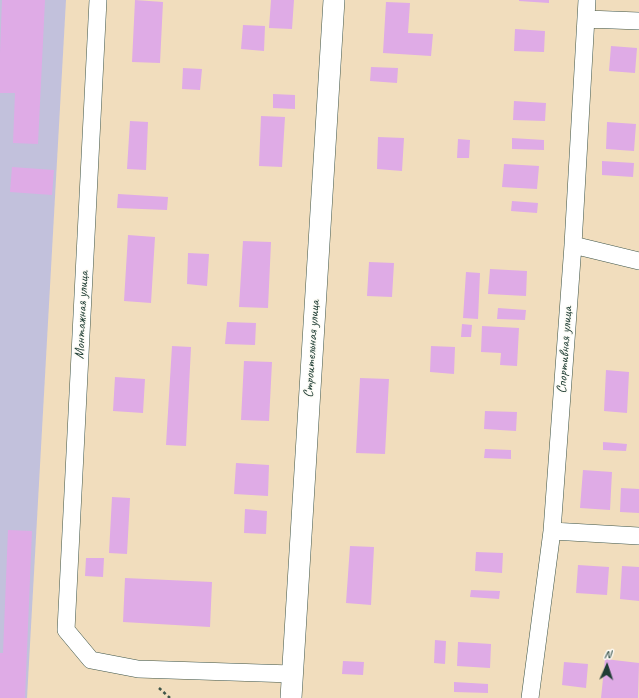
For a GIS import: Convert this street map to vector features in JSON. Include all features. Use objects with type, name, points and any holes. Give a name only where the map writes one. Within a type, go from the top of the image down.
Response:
[{"type":"street","name":"Монтажная улица","points":[[98,0],[66,630],[91,660],[138,669],[292,674]]},
{"type":"street","name":"Строительная улица","points":[[291,698],[334,0]]},
{"type":"street","name":"Спортивная улица","points":[[530,698],[552,531],[573,245],[587,0]]},
{"type":"street","points":[[587,19],[639,21]]},
{"type":"street","points":[[573,245],[639,261]]},
{"type":"street","points":[[552,531],[639,536]]},
{"type":"shaded area","points":[[0,0],[66,0],[27,698],[0,698]]},
{"type":"building","points":[[2,0],[45,0],[38,144],[13,143],[15,93],[0,93]]},
{"type":"building","points":[[135,0],[163,2],[160,63],[132,62]]},
{"type":"building","points":[[271,0],[294,0],[292,29],[269,28]]},
{"type":"building","points":[[549,0],[549,3],[519,1]]},
{"type":"building","points":[[386,2],[410,3],[408,33],[433,34],[431,56],[383,53]]},
{"type":"building","points":[[243,25],[265,26],[264,51],[241,49]]},
{"type":"building","points":[[515,29],[545,31],[544,52],[514,51]]},
{"type":"building","points":[[611,46],[637,48],[635,73],[609,71]]},
{"type":"building","points":[[371,67],[398,68],[397,83],[370,81]]},
{"type":"building","points":[[183,68],[202,69],[200,90],[182,89]]},
{"type":"building","points":[[273,94],[295,95],[295,109],[273,108]]},
{"type":"building","points":[[514,101],[546,103],[545,121],[513,120]]},
{"type":"building","points":[[261,116],[285,117],[282,167],[259,166]]},
{"type":"building","points":[[130,121],[148,122],[146,170],[127,169]]},
{"type":"building","points":[[607,122],[636,124],[634,151],[606,149]]},
{"type":"building","points":[[378,137],[404,138],[402,171],[377,169]]},
{"type":"building","points":[[512,138],[544,140],[544,150],[512,149]]},
{"type":"building","points":[[458,139],[470,140],[469,158],[457,158]]},
{"type":"building","points":[[602,161],[634,163],[633,177],[602,175]]},
{"type":"building","points":[[504,164],[539,166],[537,189],[502,187]]},
{"type":"building","points":[[12,167],[54,170],[52,195],[10,192]]},
{"type":"building","points":[[118,194],[168,197],[167,210],[117,208]]},
{"type":"building","points":[[512,201],[538,203],[537,213],[511,211]]},
{"type":"building","points":[[128,235],[155,237],[151,303],[124,301]]},
{"type":"building","points":[[243,241],[271,242],[268,308],[239,307]]},
{"type":"building","points":[[188,253],[209,254],[207,286],[187,284]]},
{"type":"building","points":[[369,262],[394,263],[392,297],[367,296]]},
{"type":"building","points":[[490,269],[527,271],[526,296],[488,294]]},
{"type":"building","points":[[466,272],[480,273],[478,319],[463,318]]},
{"type":"building","points":[[498,308],[526,310],[525,320],[497,319]]},
{"type":"building","points":[[227,322],[256,323],[255,345],[225,344]]},
{"type":"building","points":[[462,324],[472,325],[471,337],[461,337]]},
{"type":"building","points":[[482,326],[519,328],[517,366],[500,365],[501,353],[481,352]]},
{"type":"building","points":[[172,346],[191,347],[186,446],[166,445]]},
{"type":"building","points":[[431,346],[455,347],[454,374],[430,372]]},
{"type":"building","points":[[244,361],[272,362],[269,421],[241,420]]},
{"type":"building","points":[[606,370],[629,372],[627,413],[604,411]]},
{"type":"building","points":[[115,377],[145,379],[143,413],[113,411]]},
{"type":"building","points":[[360,378],[389,379],[385,454],[356,453]]},
{"type":"building","points":[[485,411],[517,412],[516,431],[484,429]]},
{"type":"building","points":[[603,442],[627,444],[626,451],[603,450]]},
{"type":"building","points":[[485,449],[511,450],[511,459],[484,458]]},
{"type":"building","points":[[236,463],[269,465],[268,496],[234,494]]},
{"type":"building","points":[[583,470],[612,472],[610,510],[580,508]]},
{"type":"building","points":[[621,488],[639,489],[639,513],[620,512]]},
{"type":"building","points":[[112,497],[130,498],[127,554],[109,553]]},
{"type":"building","points":[[245,509],[267,511],[266,534],[244,533]]},
{"type":"building","points":[[8,530],[32,531],[25,698],[0,698],[0,653],[3,653]]},
{"type":"building","points":[[350,546],[374,547],[371,605],[346,603]]},
{"type":"building","points":[[476,552],[503,553],[502,573],[475,571]]},
{"type":"building","points":[[86,558],[104,558],[103,577],[85,576]]},
{"type":"building","points":[[578,565],[609,567],[607,595],[576,593]]},
{"type":"building","points":[[622,566],[639,567],[639,601],[620,599]]},
{"type":"building","points":[[125,578],[212,582],[210,627],[123,622]]},
{"type":"building","points":[[471,590],[500,591],[499,599],[470,597]]},
{"type":"building","points":[[435,640],[446,641],[445,664],[434,663]]},
{"type":"building","points":[[458,642],[491,644],[490,668],[457,666]]},
{"type":"building","points":[[605,659],[639,663],[638,698],[601,698]]},
{"type":"building","points":[[343,661],[364,662],[363,675],[342,674]]},
{"type":"building","points":[[564,662],[588,664],[586,688],[562,685]]},
{"type":"building","points":[[454,682],[488,684],[488,693],[454,692]]}]
